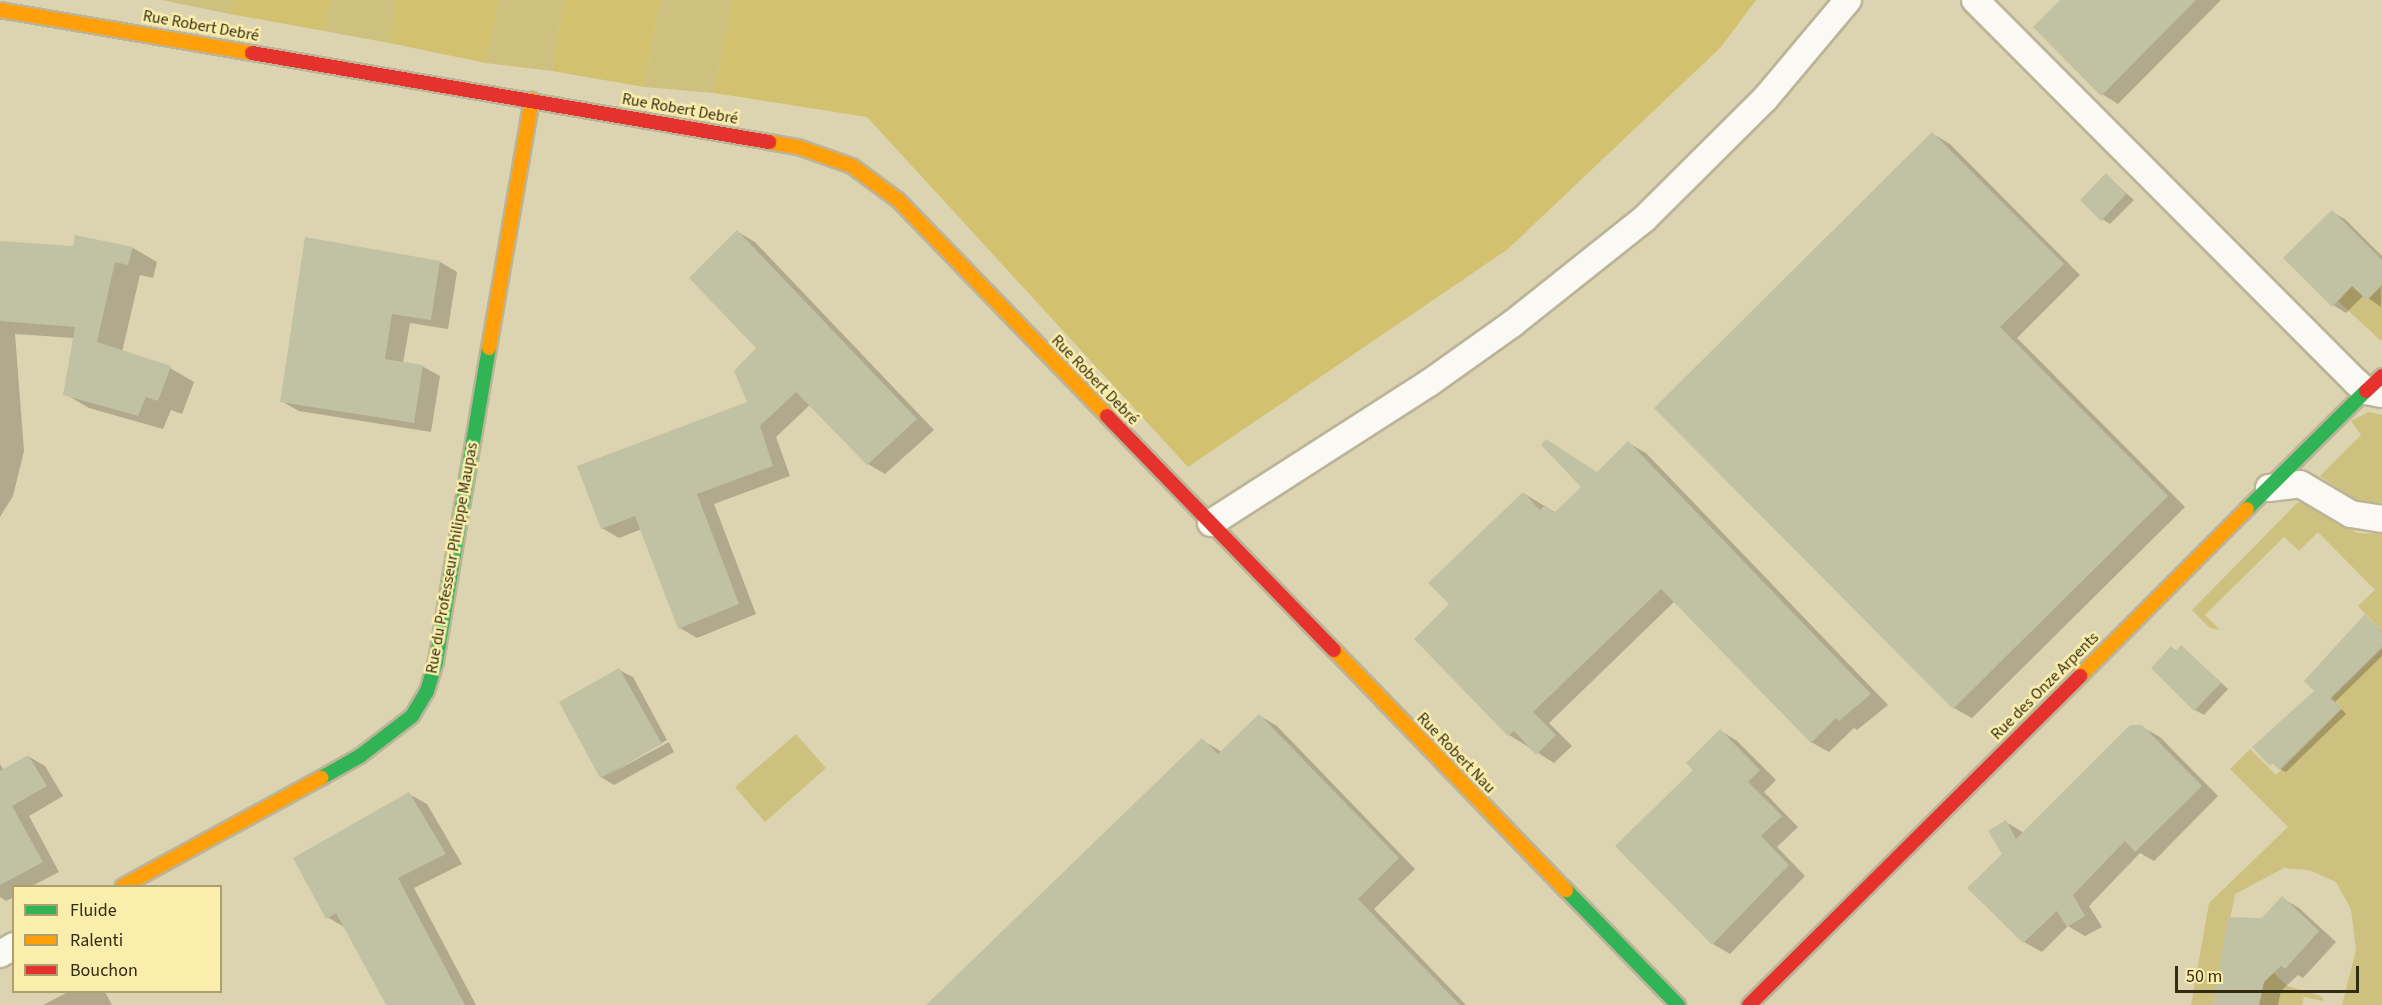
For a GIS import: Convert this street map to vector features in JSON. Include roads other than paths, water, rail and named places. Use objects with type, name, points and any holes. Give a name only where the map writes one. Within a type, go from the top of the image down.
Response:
[{"type":"street","points":[[1211,523],[1447,370],[1512,324],[1644,219],[1766,99],[1848,0]]},
{"type":"street","points":[[1975,0],[2377,387]]},
{"type":"street","name":"Rue Robert Debré","points":[[0,10],[532,100],[798,147],[826,154],[877,181],[1211,523]]},
{"type":"street","name":"Rue du Professeur Philippe Maupas","points":[[125,885],[360,756],[412,716],[427,691],[436,661],[532,100]]},
{"type":"street","name":"Rue des Onze Arpents","points":[[1749,1005],[2269,488],[2377,387]]},
{"type":"street","points":[[2269,488],[2300,484],[2351,514],[2382,519]]},
{"type":"street","name":"Rue Robert Nau","points":[[1211,523],[1678,1005]]}]
